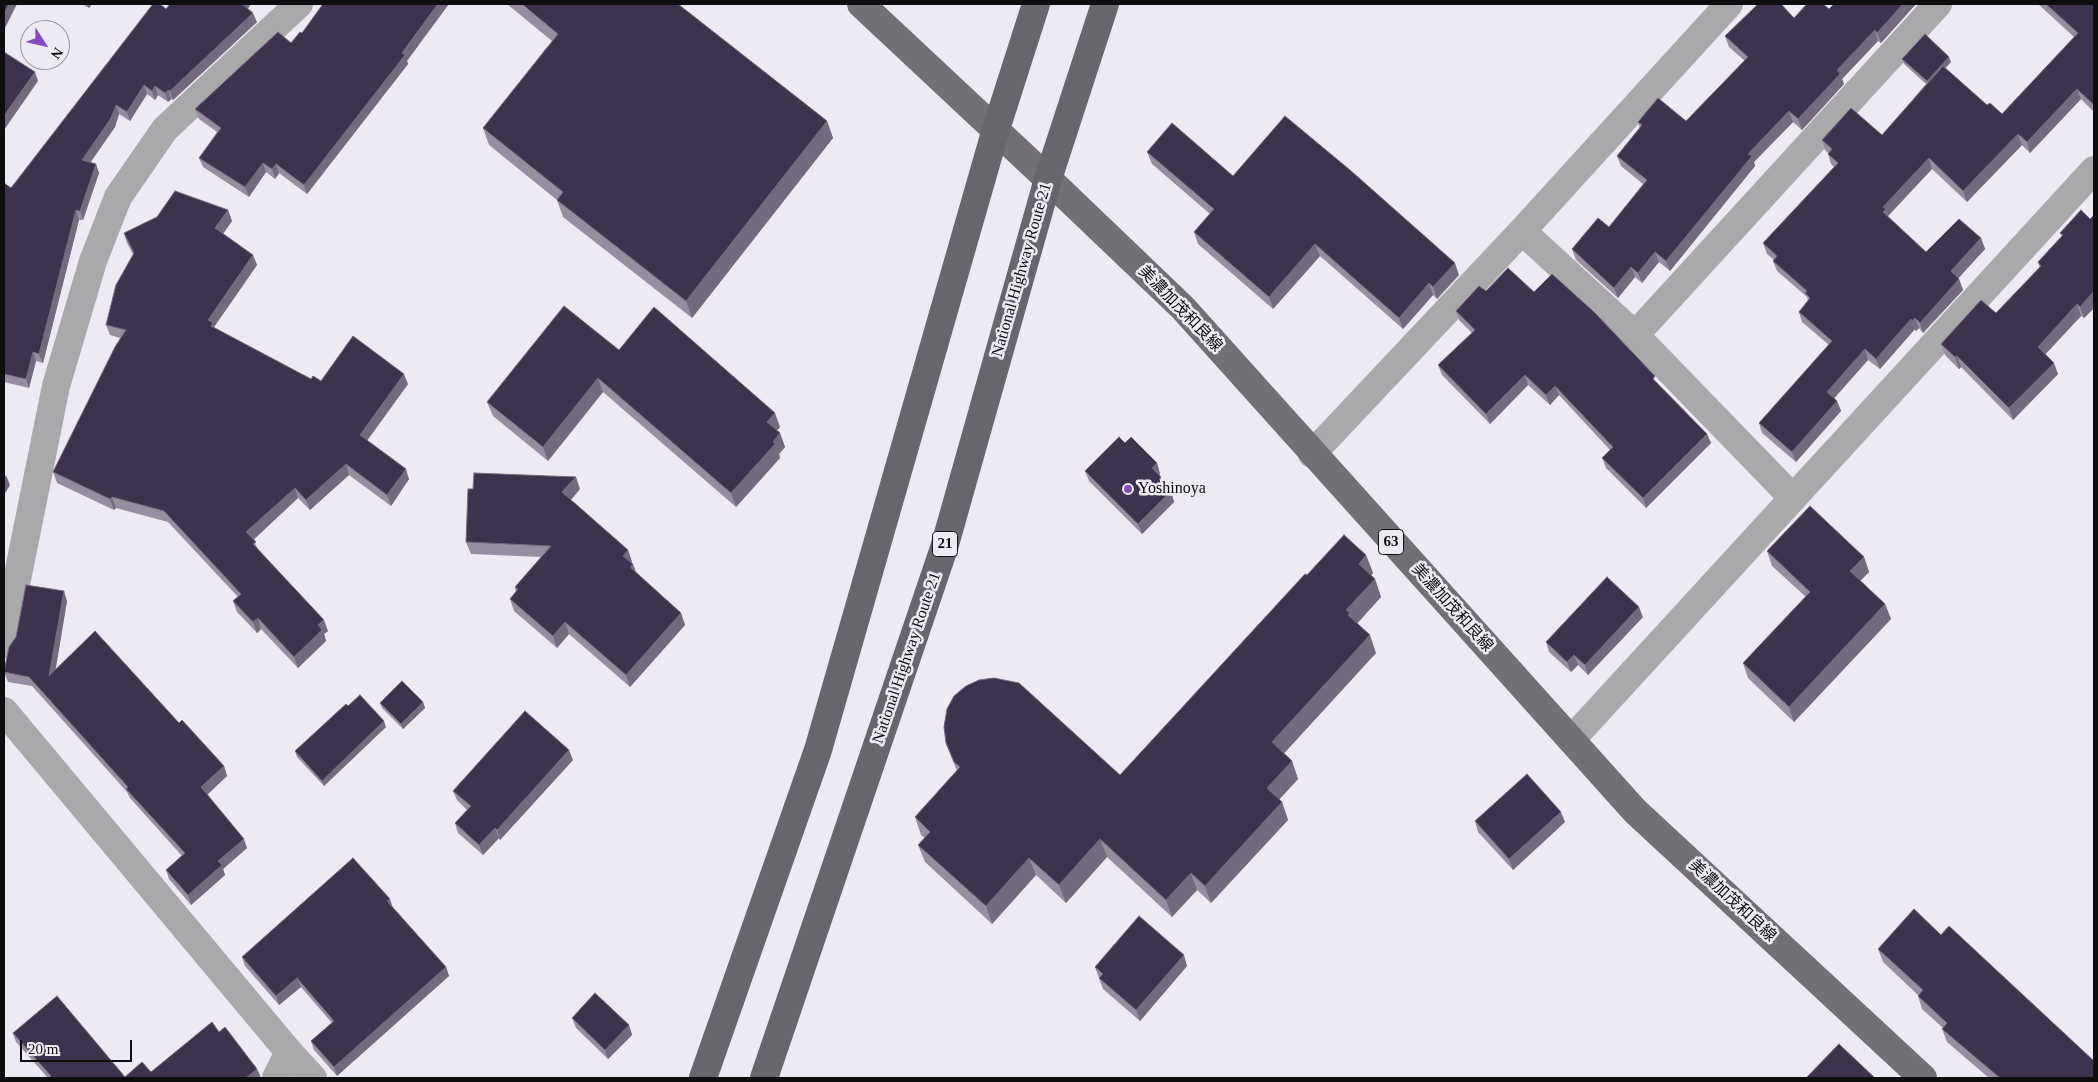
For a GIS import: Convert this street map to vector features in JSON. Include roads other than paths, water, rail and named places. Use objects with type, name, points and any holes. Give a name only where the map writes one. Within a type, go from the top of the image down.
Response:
[{"type":"highway","points":[[703,1078],[818,750],[996,129],[1036,4]]},
{"type":"highway","name":"National Highway Route 21","points":[[764,1078],[944,548],[1048,179],[1105,4]]},
{"type":"main road","name":"美濃加茂和良線","points":[[870,6],[1183,308],[1312,454],[1635,811],[1923,1078]]},
{"type":"street","points":[[4,644],[56,386],[93,261],[118,197],[165,129],[299,4]]},
{"type":"street","points":[[1312,454],[1522,230],[1729,4]]},
{"type":"street","points":[[1635,335],[1938,4]]},
{"type":"street","points":[[1570,740],[2094,170]]},
{"type":"street","points":[[1522,230],[1635,335],[1793,498]]},
{"type":"street","points":[[4,711],[289,1052],[313,1078]]},
{"type":"street","points":[[276,1078],[289,1052]]},
{"type":"place","name":"Yoshinoya","points":[[1128,489]]}]
